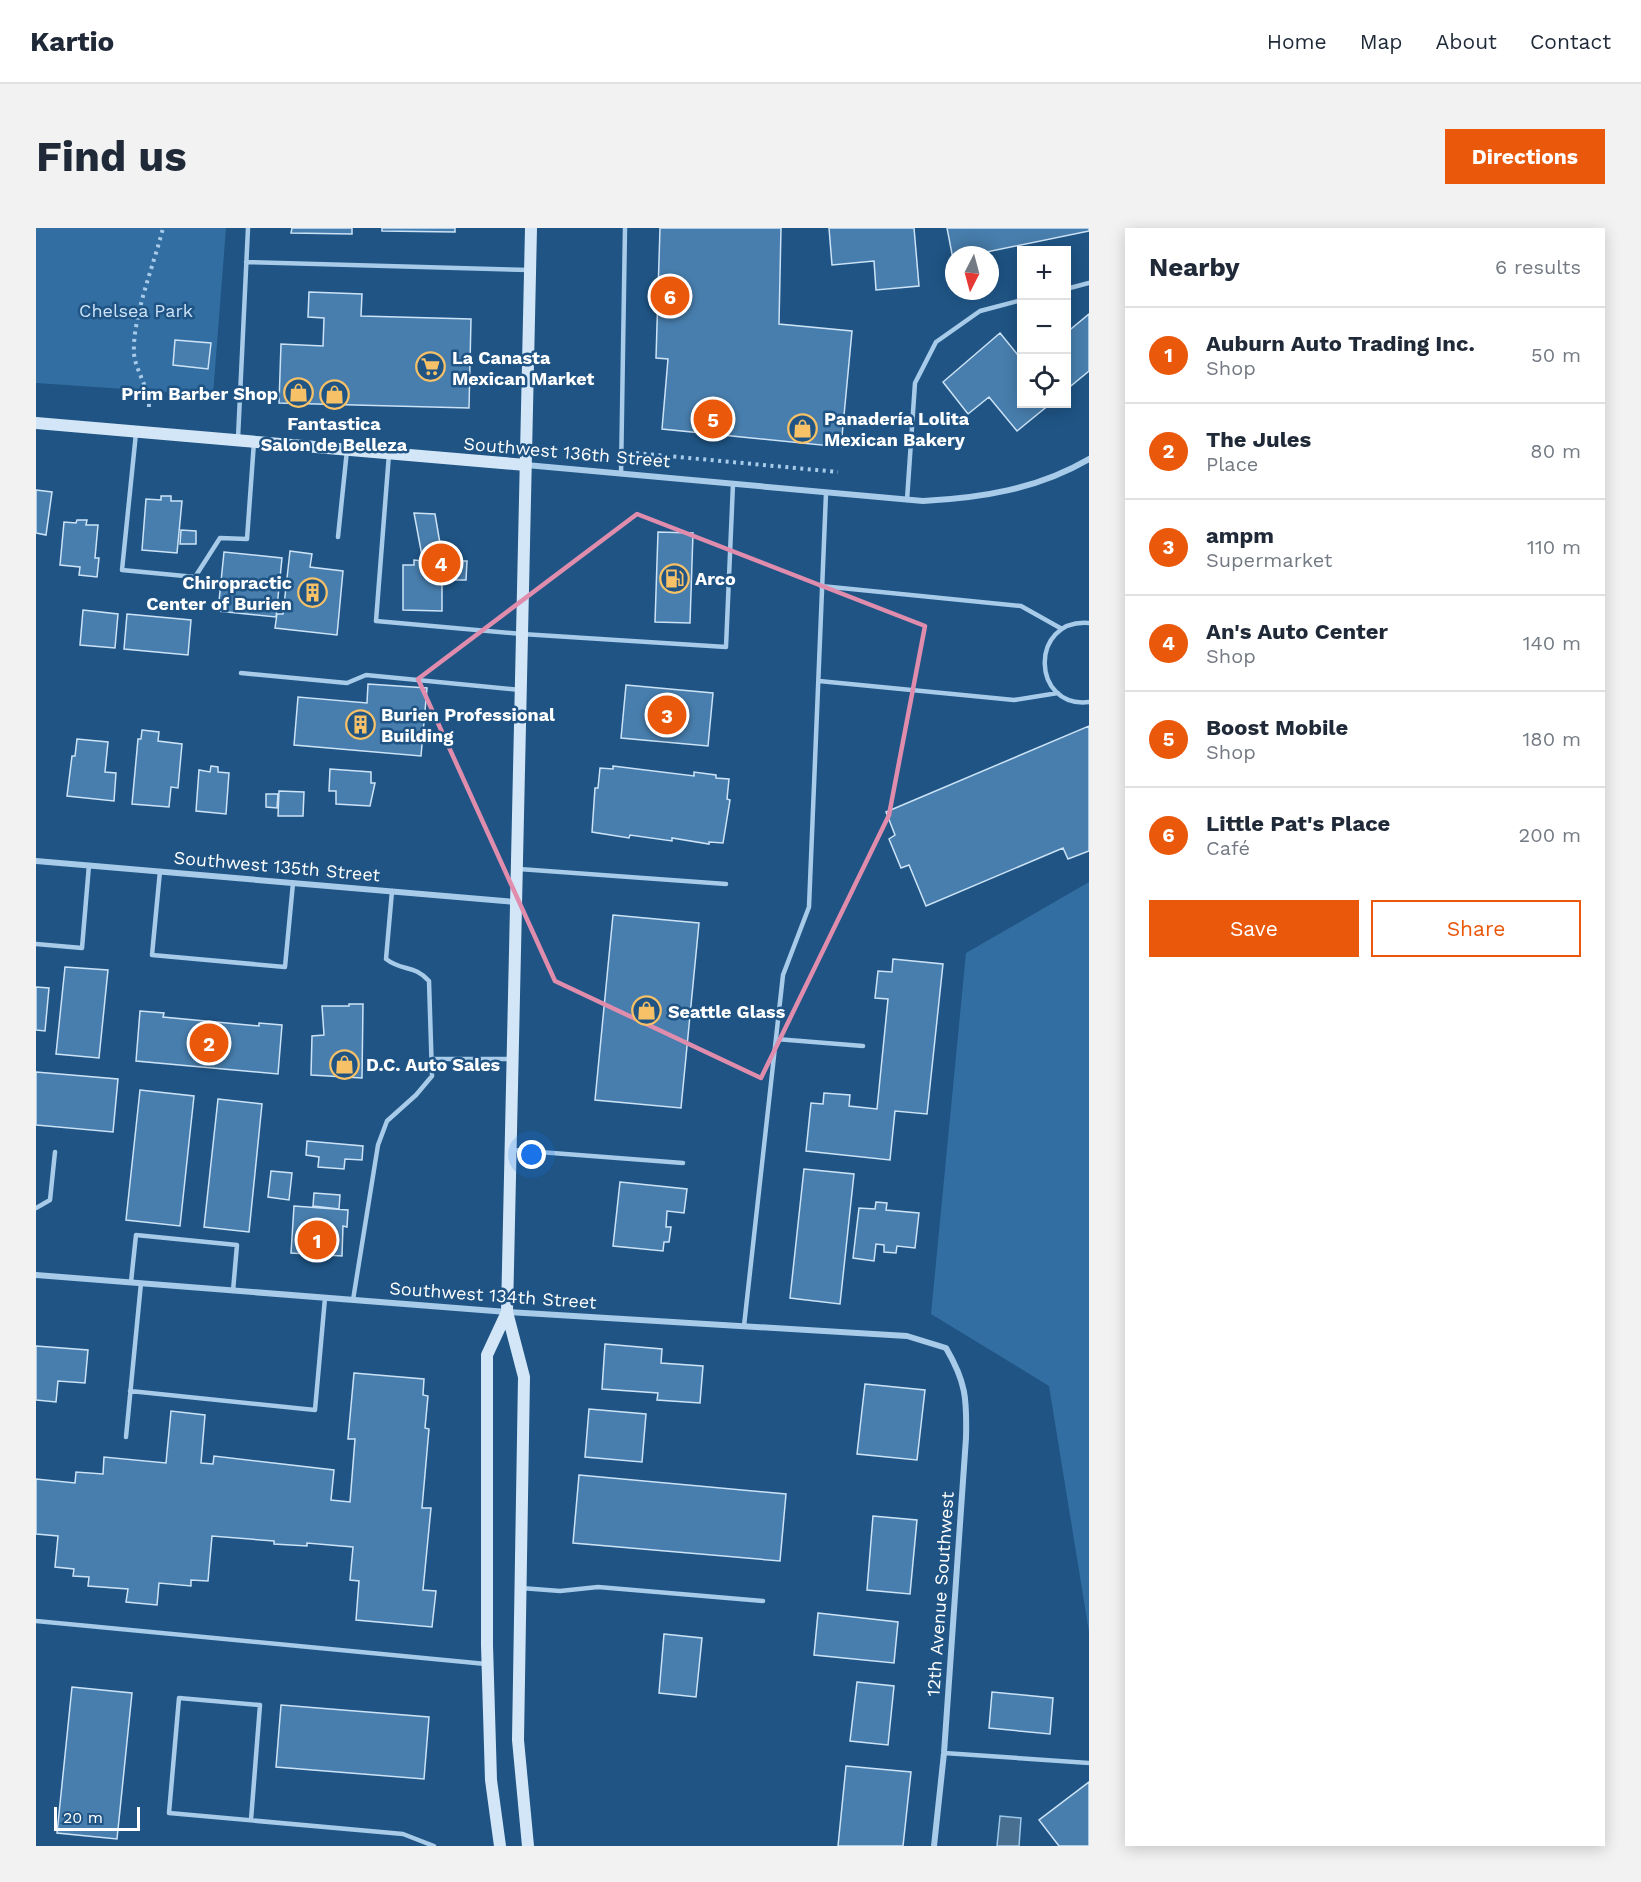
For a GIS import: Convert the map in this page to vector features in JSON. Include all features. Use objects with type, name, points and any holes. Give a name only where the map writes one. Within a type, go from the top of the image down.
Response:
[{"type":"main road","points":[[528,1846],[518,1740],[524,1377],[507,1312],[531,228]]},
{"type":"main road","name":"Southwest 136th Street","points":[[36,423],[526,465]]},
{"type":"main road","points":[[500,1846],[491,1780],[488,1665],[487,1355],[507,1312]]},
{"type":"street","name":"Southwest 136th Street","points":[[526,465],[907,500],[969,499],[1016,489],[1062,475],[1089,459]]},
{"type":"street","name":"Southwest 135th Street","points":[[36,861],[515,902]]},
{"type":"street","name":"Southwest 134th Street","points":[[36,1275],[507,1312],[907,1336],[946,1348]]},
{"type":"street","name":"12th Avenue Southwest","points":[[934,1846],[944,1753],[967,1405],[961,1373],[946,1348]]},
{"type":"lane","points":[[237,441],[248,228]]},
{"type":"lane","points":[[621,474],[625,228]]},
{"type":"lane","points":[[246,262],[530,270]]},
{"type":"lane","points":[[1071,288],[1089,283]]},
{"type":"lane","points":[[907,500],[915,383],[936,342],[980,310],[1017,301]]},
{"type":"lane","points":[[136,431],[122,570],[195,577],[220,538],[247,539],[254,442]]},
{"type":"lane","points":[[338,537],[347,450]]},
{"type":"lane","points":[[389,454],[376,621],[522,634],[726,646],[733,484]]},
{"type":"lane","points":[[744,1326],[783,975],[809,907],[825,493]]},
{"type":"lane","points":[[821,586],[1020,606],[1062,629]]},
{"type":"lane","points":[[1089,623],[1074,624],[1062,629],[1046,648],[1044,660],[1050,684],[1058,693],[1069,700],[1089,702]]},
{"type":"lane","points":[[241,673],[347,683],[366,675],[520,690]]},
{"type":"lane","points":[[819,681],[1014,700],[1058,693]]},
{"type":"lane","points":[[36,944],[82,948],[89,865]]},
{"type":"lane","points":[[516,868],[726,884]]},
{"type":"lane","points":[[160,871],[152,955],[285,967],[293,883]]},
{"type":"lane","points":[[353,1300],[378,1145],[387,1121],[416,1095],[432,1076],[429,981],[420,970],[396,966],[386,959],[392,891]]},
{"type":"lane","points":[[776,1039],[863,1046]]},
{"type":"lane","points":[[432,1059],[512,1059]]},
{"type":"lane","points":[[510,1150],[683,1162]]},
{"type":"lane","points":[[36,1208],[50,1200],[55,1152]]},
{"type":"lane","points":[[131,1282],[136,1235],[237,1245],[233,1291]]},
{"type":"lane","points":[[126,1437],[141,1283]]},
{"type":"lane","points":[[130,1391],[315,1410],[325,1298]]},
{"type":"lane","points":[[519,1588],[560,1591],[598,1587],[763,1601]]},
{"type":"lane","points":[[36,1621],[488,1665]]},
{"type":"lane","points":[[251,1820],[261,1705],[179,1698],[169,1813],[403,1834],[434,1846]]},
{"type":"lane","points":[[944,1753],[1089,1763]]},
{"type":"path","points":[[149,407],[147,387],[134,357],[134,333],[163,228]]},
{"type":"path","points":[[621,451],[838,472]]},
{"type":"highlighted area","points":[[637,514],[925,626],[889,815],[761,1078],[555,981],[418,679]]},
{"type":"green space","name":"Chelsea Park","points":[[36,228],[226,228],[213,395],[36,383]]},
{"type":"green space","points":[[1089,882],[1089,1632],[1049,1386],[931,1314],[966,953]]},
{"type":"shaded area","points":[[1000,1816],[1021,1818],[1019,1846],[997,1846]]},
{"type":"building","points":[[292,228],[352,228],[352,234],[291,233]]},
{"type":"building","points":[[382,228],[455,228],[455,232],[382,231]]},
{"type":"building","points":[[660,228],[781,228],[779,324],[852,331],[841,447],[662,429],[668,359],[656,358]]},
{"type":"building","points":[[829,228],[914,228],[919,286],[876,290],[874,261],[832,265]]},
{"type":"building","points":[[947,228],[1089,228],[1089,231],[999,249],[999,246],[950,246]]},
{"type":"building","points":[[309,292],[362,294],[361,316],[471,319],[469,408],[279,403],[281,344],[323,346],[324,318],[308,317]]},
{"type":"building","points":[[1089,314],[1089,371],[1071,386],[1071,354],[1071,329]]},
{"type":"building","points":[[1000,333],[1017,354],[1017,408],[1045,408],[1017,431],[989,397],[968,414],[943,382]]},
{"type":"building","points":[[175,340],[211,343],[208,369],[173,365]]},
{"type":"building","points":[[36,490],[52,492],[46,535],[36,533]]},
{"type":"building","points":[[161,496],[171,496],[171,501],[182,501],[177,553],[142,550],[146,499],[161,500]]},
{"type":"building","points":[[414,513],[435,514],[443,561],[467,561],[466,580],[442,580],[442,611],[403,610],[403,565],[414,565],[414,560],[423,561]]},
{"type":"building","points":[[77,520],[87,520],[86,525],[98,525],[95,558],[99,558],[97,577],[79,575],[80,567],[60,565],[64,522],[76,523]]},
{"type":"building","points":[[181,530],[196,531],[196,544],[180,544]]},
{"type":"building","name":"Arco","points":[[658,532],[693,533],[690,623],[655,622]]},
{"type":"building","name":"Chiropractic Center of Burien","points":[[290,551],[312,554],[310,567],[343,571],[337,635],[275,628],[277,614],[283,614]]},
{"type":"building","points":[[224,552],[282,558],[276,617],[218,611]]},
{"type":"building","points":[[83,610],[118,614],[115,648],[80,645]]},
{"type":"building","points":[[127,614],[191,620],[188,655],[124,649]]},
{"type":"building","name":"Burien Professional Building","points":[[368,684],[427,688],[421,756],[294,745],[298,697],[367,703]]},
{"type":"building","points":[[626,685],[713,693],[708,746],[621,738]]},
{"type":"building","points":[[1089,726],[1089,851],[1068,859],[1063,848],[926,906],[909,865],[901,868],[889,839],[895,835],[886,812]]},
{"type":"building","points":[[142,730],[159,732],[158,741],[182,744],[178,788],[171,787],[169,807],[132,804],[138,739],[141,739]]},
{"type":"building","points":[[77,739],[108,742],[105,772],[116,773],[114,801],[67,796],[72,756],[75,756]]},
{"type":"building","points":[[211,766],[218,767],[218,772],[229,773],[226,814],[196,811],[199,770],[210,772]]},
{"type":"building","points":[[613,766],[694,776],[694,772],[729,779],[727,799],[730,800],[723,843],[709,842],[709,844],[672,838],[672,841],[630,835],[629,838],[592,832],[595,788],[598,788],[600,768],[613,769]]},
{"type":"building","points":[[330,769],[371,772],[371,783],[375,783],[370,806],[336,804],[336,791],[329,791]]},
{"type":"building","points":[[279,791],[304,792],[303,816],[278,816]]},
{"type":"building","points":[[266,794],[278,794],[277,808],[266,807]]},
{"type":"building","name":"Seattle Glass","points":[[613,915],[699,923],[681,1108],[595,1100]]},
{"type":"building","points":[[893,959],[943,964],[927,1114],[895,1111],[890,1160],[806,1151],[811,1103],[823,1104],[824,1093],[850,1095],[849,1106],[877,1109],[888,999],[875,998],[878,971],[892,972]]},
{"type":"building","points":[[65,967],[108,970],[99,1058],[56,1054]]},
{"type":"building","points":[[36,987],[49,988],[45,1031],[36,1030]]},
{"type":"building","points":[[349,1004],[363,1004],[362,1078],[311,1075],[312,1036],[324,1035],[322,1006],[349,1006]]},
{"type":"building","points":[[140,1011],[164,1013],[163,1017],[259,1026],[259,1023],[282,1025],[278,1074],[136,1061]]},
{"type":"building","points":[[36,1072],[118,1079],[113,1132],[36,1125]]},
{"type":"building","points":[[140,1090],[194,1096],[180,1226],[126,1220]]},
{"type":"building","points":[[218,1099],[262,1104],[249,1232],[204,1227]]},
{"type":"building","points":[[307,1141],[363,1146],[362,1160],[345,1159],[344,1169],[318,1167],[319,1157],[306,1155]]},
{"type":"building","points":[[804,1169],[854,1174],[840,1304],[790,1298]]},
{"type":"building","points":[[271,1171],[292,1173],[289,1200],[268,1197]]},
{"type":"building","points":[[620,1182],[687,1189],[684,1213],[667,1211],[666,1227],[671,1227],[669,1242],[664,1242],[663,1251],[613,1246]]},
{"type":"building","points":[[314,1193],[340,1195],[339,1209],[313,1206]]},
{"type":"building","points":[[876,1202],[887,1203],[886,1210],[919,1213],[915,1248],[897,1246],[896,1253],[884,1252],[884,1245],[876,1244],[874,1261],[853,1258],[859,1208],[875,1209]]},
{"type":"building","points":[[294,1206],[348,1210],[347,1227],[343,1226],[342,1256],[291,1253]]},
{"type":"building","points":[[605,1344],[662,1349],[661,1363],[703,1366],[700,1403],[657,1400],[658,1393],[602,1389]]},
{"type":"building","points":[[36,1346],[88,1350],[85,1383],[58,1381],[56,1402],[36,1400]]},
{"type":"building","points":[[354,1373],[424,1379],[423,1395],[428,1396],[425,1428],[429,1429],[422,1508],[431,1508],[423,1590],[436,1591],[432,1627],[356,1620],[359,1581],[350,1580],[353,1547],[307,1543],[307,1546],[274,1544],[274,1541],[212,1536],[208,1581],[191,1580],[191,1586],[159,1583],[157,1605],[126,1602],[128,1589],[88,1586],[89,1577],[73,1576],[74,1569],[55,1567],[58,1536],[36,1534],[36,1479],[75,1483],[76,1472],[103,1474],[104,1457],[166,1463],[171,1411],[205,1415],[201,1463],[213,1464],[214,1456],[334,1470],[331,1500],[350,1502],[355,1439],[348,1439]]},
{"type":"building","points":[[865,1384],[925,1390],[917,1460],[857,1454]]},
{"type":"building","points":[[589,1409],[646,1414],[642,1462],[585,1457]]},
{"type":"building","points":[[579,1475],[786,1494],[780,1561],[573,1543]]},
{"type":"building","points":[[873,1516],[917,1520],[910,1594],[867,1590]]},
{"type":"building","points":[[818,1613],[898,1622],[894,1663],[814,1655]]},
{"type":"building","points":[[664,1634],[702,1638],[696,1697],[659,1693]]},
{"type":"building","points":[[857,1682],[894,1686],[888,1745],[850,1741]]},
{"type":"building","points":[[72,1687],[132,1693],[117,1839],[57,1833]]},
{"type":"building","points":[[992,1692],[1053,1698],[1050,1734],[989,1728]]},
{"type":"building","points":[[281,1705],[429,1717],[424,1779],[276,1767]]},
{"type":"building","points":[[846,1766],[911,1772],[903,1846],[838,1846]]},
{"type":"building","points":[[1089,1782],[1089,1846],[1059,1846],[1039,1820]]},
{"type":"place","name":"Little Pat's Place","points":[[670,296]]},
{"type":"place","name":"La Canasta Mexican Market","points":[[431,367]]},
{"type":"place","name":"Prim Barber Shop","points":[[299,393]]},
{"type":"place","name":"Fantastica Salon de Belleza","points":[[334,394]]},
{"type":"place","name":"Boost Mobile","points":[[713,419]]},
{"type":"place","name":"Panadería Lolita Mexican Bakery","points":[[803,428]]},
{"type":"place","name":"An's Auto Center","points":[[441,563]]},
{"type":"place","name":"Arco","points":[[674,578]]},
{"type":"place","name":"Chiropractic Center of Burien","points":[[313,592]]},
{"type":"place","name":"ampm","points":[[667,715]]},
{"type":"place","name":"Burien Professional Building","points":[[360,724]]},
{"type":"place","name":"Seattle Glass","points":[[647,1011]]},
{"type":"place","name":"The Jules","points":[[209,1043]]},
{"type":"place","name":"D.C. Auto Sales","points":[[345,1064]]},
{"type":"place","name":"Auburn Auto Trading Inc.","points":[[317,1240]]}]
